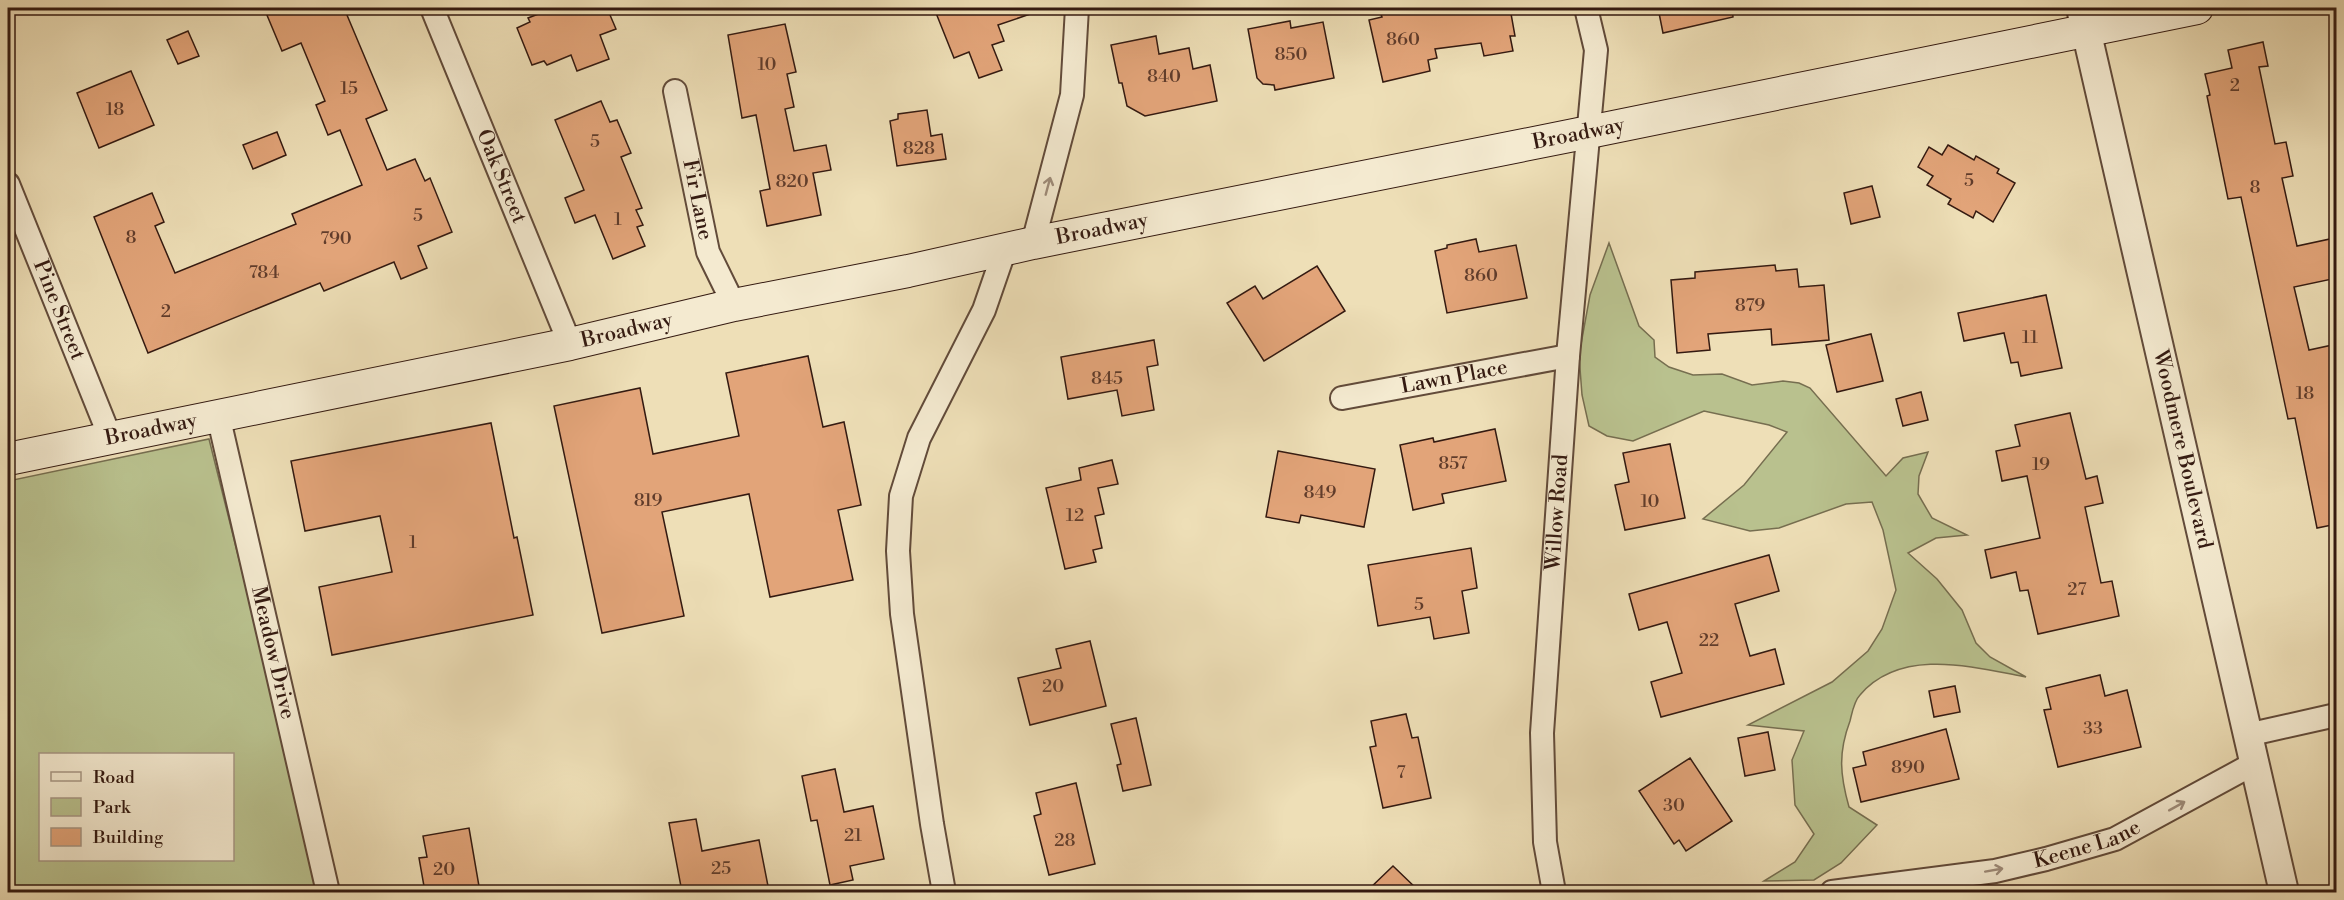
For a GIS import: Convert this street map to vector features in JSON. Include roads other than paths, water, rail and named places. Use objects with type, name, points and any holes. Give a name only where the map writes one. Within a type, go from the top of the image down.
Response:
[{"type":"main road","name":"Broadway","points":[[8,459],[570,344],[734,305],[908,271],[1019,246],[1589,132],[2083,19],[2197,8]]},
{"type":"street","name":"Oak Street","points":[[432,8],[570,344]]},
{"type":"street","points":[[944,892],[902,614],[898,551],[901,496],[919,438],[1019,246],[1072,95],[1077,8]]},
{"type":"street","name":"Willow Road","points":[[1554,892],[1545,842],[1542,733],[1568,356],[1596,50],[1586,8]]},
{"type":"street","name":"Woodmere Boulevard","points":[[2083,19],[2284,892]]},
{"type":"street","name":"Fir Lane","points":[[675,92],[708,252],[734,305]]},
{"type":"street","name":"Pine Street","points":[[8,184],[110,437]]},
{"type":"street","name":"Lawn Place","points":[[1342,398],[1568,356]]},
{"type":"street","name":"Meadow Drive","points":[[218,415],[328,892]]},
{"type":"street","points":[[2247,735],[2337,715]]},
{"type":"street","name":"Keene Lane","points":[[1832,892],[1995,871],[2115,839],[2253,764]]}]
